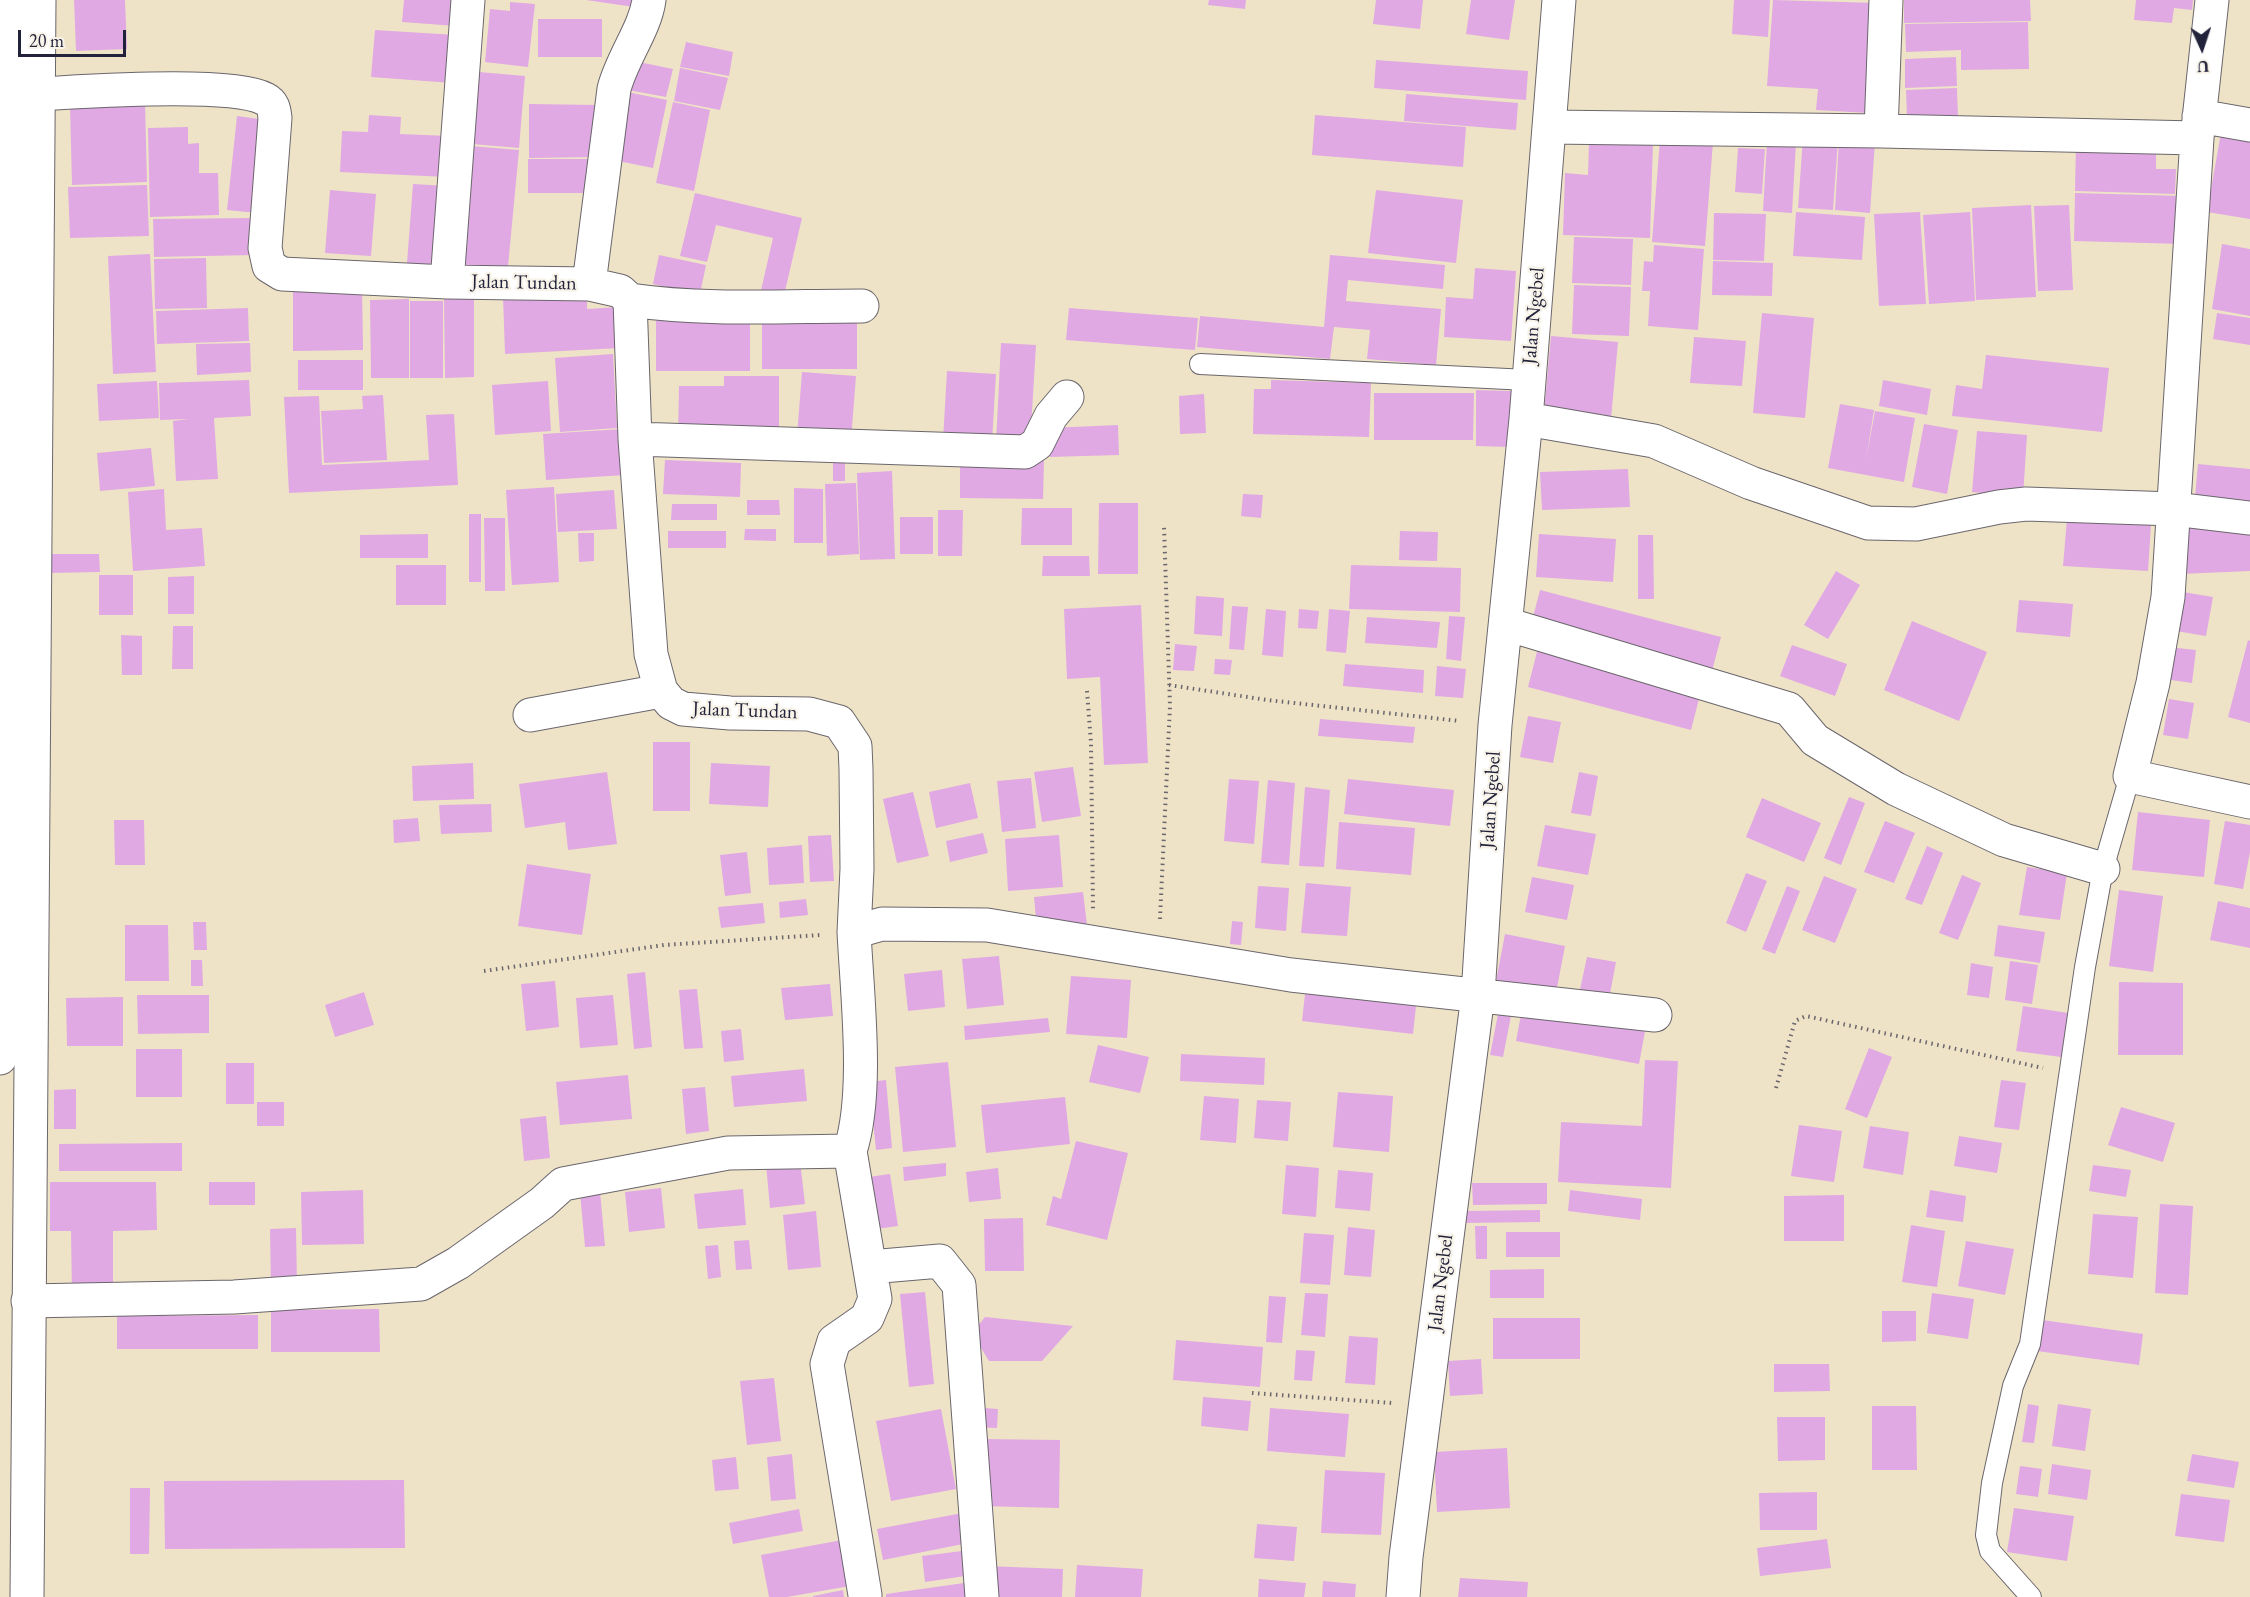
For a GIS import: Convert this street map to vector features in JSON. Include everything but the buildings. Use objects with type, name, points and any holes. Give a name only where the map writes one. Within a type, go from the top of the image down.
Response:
[{"type":"main road","points":[[0,1058],[7,0]]},
{"type":"main road","points":[[27,1597],[39,0]]},
{"type":"main road","points":[[447,282],[455,201],[468,0]]},
{"type":"main road","points":[[589,284],[618,73],[644,18],[649,0]]},
{"type":"main road","name":"Jalan Ngebel","points":[[1403,1597],[1406,1557],[1478,995],[1495,724],[1526,418],[1559,0]]},
{"type":"main road","points":[[1881,131],[1886,0]]},
{"type":"main road","points":[[2212,0],[2198,127],[2168,597],[2153,683],[2130,776],[2250,802]]},
{"type":"main road","name":"Jalan Tundan","points":[[37,94],[187,90],[239,92],[266,99],[274,109],[274,118],[265,248],[269,266],[282,274],[447,282],[589,284],[620,291],[630,300],[655,304],[862,306]]},
{"type":"main road","points":[[1549,127],[1881,131],[2250,125]]},
{"type":"main road","points":[[531,715],[661,691],[651,654],[635,439],[630,300]]},
{"type":"main road","points":[[635,439],[1025,452],[1037,444],[1051,416],[1067,397]]},
{"type":"main road","points":[[1526,418],[1654,441],[1751,483],[1868,523],[1916,524],[1999,507],[2026,504],[2174,509],[2250,518]]},
{"type":"main road","points":[[1506,624],[1789,709],[1815,741],[1896,789],[2004,840],[2103,869]]},
{"type":"main road","name":"Jalan Tundan","points":[[661,691],[671,703],[682,709],[809,714],[839,722],[855,746],[857,869],[854,932],[859,1084],[856,1132],[850,1151]]},
{"type":"main road","points":[[854,932],[882,924],[987,925],[1291,975],[1655,1015]]},
{"type":"main road","points":[[28,1301],[234,1297],[421,1284],[458,1263],[542,1203],[563,1184],[728,1154],[850,1151],[875,1299],[867,1318],[834,1341],[827,1364],[865,1595]]},
{"type":"main road","points":[[870,1267],[940,1261],[959,1285],[982,1597]]},
{"type":"lane","points":[[1200,364],[1528,380]]},
{"type":"lane","points":[[2031,1597],[1990,1551],[1986,1534],[1992,1483],[2013,1386],[2030,1344],[2040,1262],[2103,869],[2130,776]]},
{"type":"path","points":[[1158,953],[1169,685],[1164,526]]},
{"type":"path","points":[[1169,685],[1267,700],[1495,724]]},
{"type":"path","points":[[1087,691],[1091,743],[1094,943]]},
{"type":"path","points":[[484,971],[664,945],[854,932]]},
{"type":"path","points":[[1776,1088],[1795,1022],[1806,1016],[2070,1074]]},
{"type":"path","points":[[1252,1394],[1426,1405]]}]
